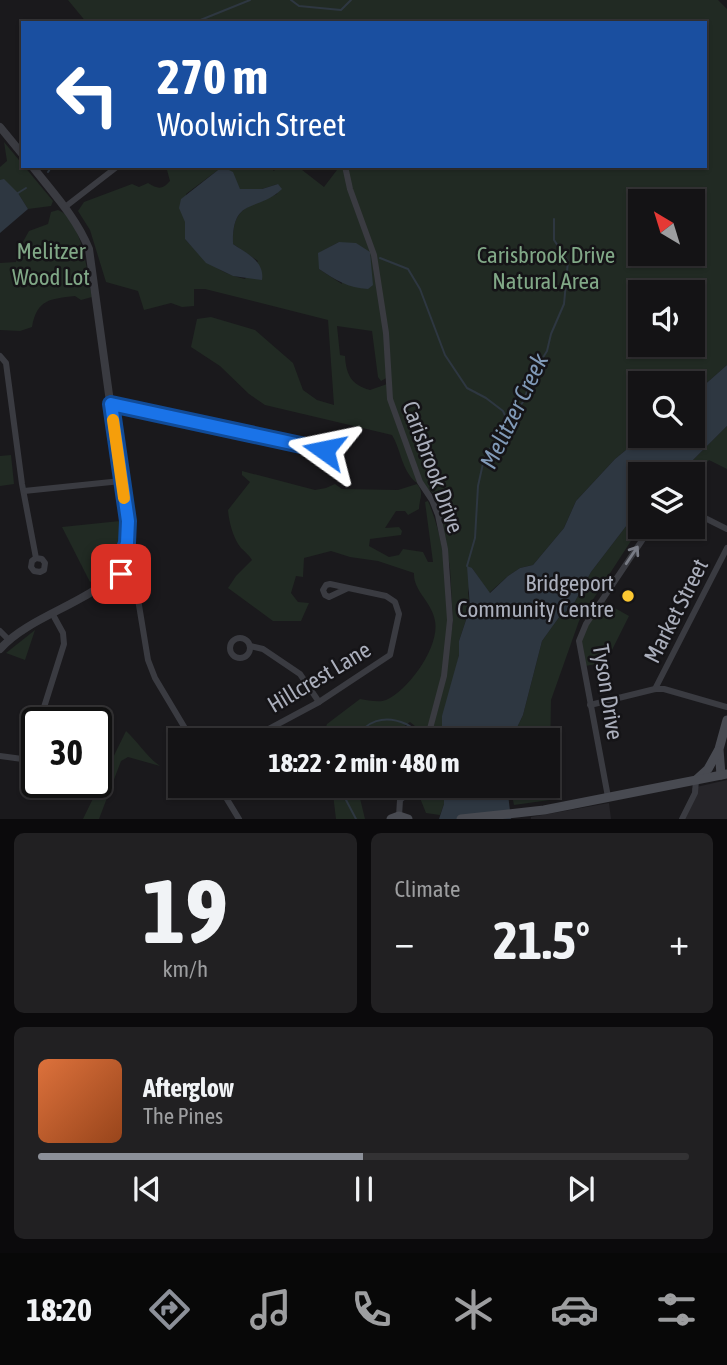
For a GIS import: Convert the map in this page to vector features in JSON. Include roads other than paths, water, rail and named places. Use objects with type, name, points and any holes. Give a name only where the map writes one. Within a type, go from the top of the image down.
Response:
[{"type":"main road","points":[[696,780],[708,769],[719,749],[727,720]]},
{"type":"main road","points":[[461,819],[538,811],[724,775],[719,749]]},
{"type":"street","points":[[0,127],[21,153]]},
{"type":"street","points":[[0,649],[8,639],[24,628],[92,590],[117,570],[124,555],[128,533],[89,249],[82,231],[34,168]]},
{"type":"street","points":[[65,207],[115,168]]},
{"type":"street","name":"Carisbrook Drive","points":[[346,168],[374,255],[386,333],[390,399],[419,482],[432,500],[438,515],[445,549],[450,620],[444,676],[430,728]]},
{"type":"street","points":[[0,356],[6,363],[36,558]]},
{"type":"street","points":[[111,404],[324,450]]},
{"type":"street","points":[[24,491],[121,481]]},
{"type":"street","points":[[705,518],[727,529]]},
{"type":"street","name":"Tyson Drive","points":[[608,797],[579,641],[586,624],[642,539]]},
{"type":"street","name":"Market Street","points":[[655,689],[727,548]]},
{"type":"street","points":[[117,570],[135,588],[151,669],[185,728]]},
{"type":"street","name":"Hillcrest Lane","points":[[270,728],[319,702],[386,658],[393,650],[399,614],[395,602],[386,596],[348,588]]},
{"type":"street","points":[[44,707],[64,644],[63,634],[52,613]]},
{"type":"street","points":[[0,631],[8,639]]},
{"type":"street","points":[[250,646],[261,648],[300,674],[319,702]]},
{"type":"street","points":[[590,705],[664,689],[727,707]]},
{"type":"street","points":[[0,756],[21,759]]},
{"type":"street","points":[[682,819],[695,793],[696,780]]},
{"type":"street","points":[[226,798],[239,819]]},
{"type":"street","points":[[400,818],[402,798]]},
{"type":"waterway","name":"Melitzer Creek","points":[[198,21],[250,0]]},
{"type":"waterway","name":"Melitzer Creek","points":[[291,0],[299,6],[341,10],[351,0]]},
{"type":"waterway","name":"Melitzer Creek","points":[[48,172],[51,168]]},
{"type":"waterway","points":[[18,193],[26,188]]},
{"type":"waterway","name":"Melitzer Creek","points":[[467,566],[475,538],[478,486],[484,459],[503,427],[523,402],[534,372],[547,351],[564,304],[568,261],[554,240],[554,219]]},
{"type":"waterway","points":[[380,258],[408,269],[420,289],[445,355],[467,388],[503,411],[507,420]]},
{"type":"waterway","points":[[364,728],[383,720],[398,721],[412,728]]},
{"type":"waterway","points":[[345,798],[356,819]]},
{"type":"place","name":"Bridgeport Community Centre","points":[[628,596]]},
{"type":"park label","name":"Melitzer Wood Lot","points":[[51,264]]},
{"type":"park label","name":"Carisbrook Drive Natural Area","points":[[546,268]]}]
